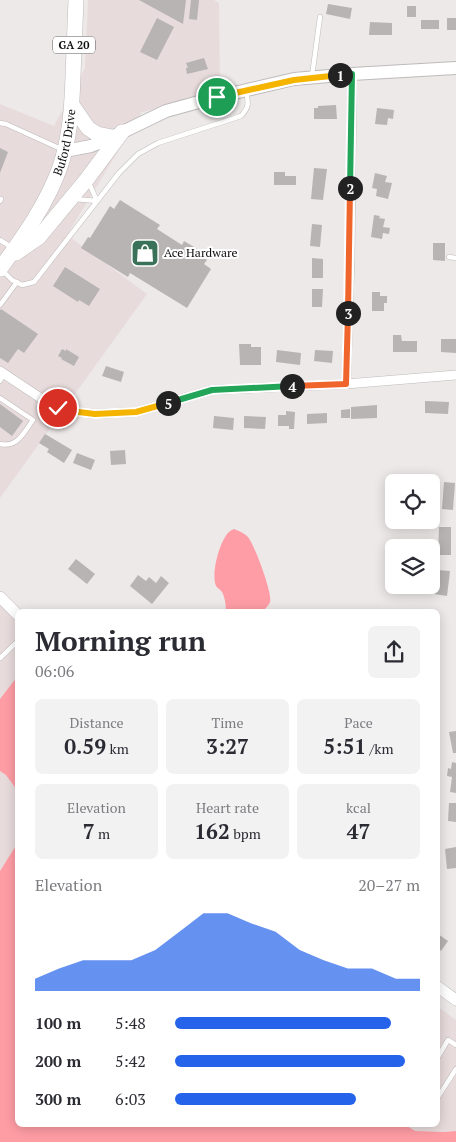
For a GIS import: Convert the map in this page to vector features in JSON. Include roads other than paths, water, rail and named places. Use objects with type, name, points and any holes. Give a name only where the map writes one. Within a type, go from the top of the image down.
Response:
[{"type":"highway","name":"Buford Drive","points":[[4,263],[34,220],[47,196],[65,151],[72,105],[76,0]]},
{"type":"highway","points":[[72,105],[81,120],[97,134],[118,135]]},
{"type":"highway","points":[[4,263],[39,237],[87,179],[118,135]]},
{"type":"main road","points":[[65,151],[91,146],[166,112],[246,90],[312,78],[456,68]]},
{"type":"street","points":[[346,384],[350,255],[352,74]]},
{"type":"street","points":[[1,376],[19,384],[58,408],[95,414],[136,412],[212,390],[346,384],[456,375]]},
{"type":"street","points":[[2,604],[15,612]]},
{"type":"street","points":[[440,988],[456,1000]]},
{"type":"lane","points":[[312,78],[320,17]]},
{"type":"lane","points":[[0,240],[4,263],[17,282],[22,285],[34,282],[97,201],[138,154],[158,143],[241,116],[246,111],[248,102],[246,90]]},
{"type":"lane","points":[[0,123],[65,151]]},
{"type":"lane","points":[[87,179],[97,201]]},
{"type":"lane","points":[[69,201],[78,199],[97,201]]},
{"type":"lane","points":[[449,257],[456,258]]},
{"type":"lane","points":[[0,305],[17,282]]},
{"type":"lane","points":[[0,398],[33,420],[16,442],[5,445],[0,444]]},
{"type":"lane","points":[[0,658],[15,644]]},
{"type":"lane","points":[[440,1054],[448,1040],[456,1045]]},
{"type":"lane","points":[[440,1094],[456,1069]]},
{"type":"place","name":"Ace Hardware","points":[[145,253]]}]
